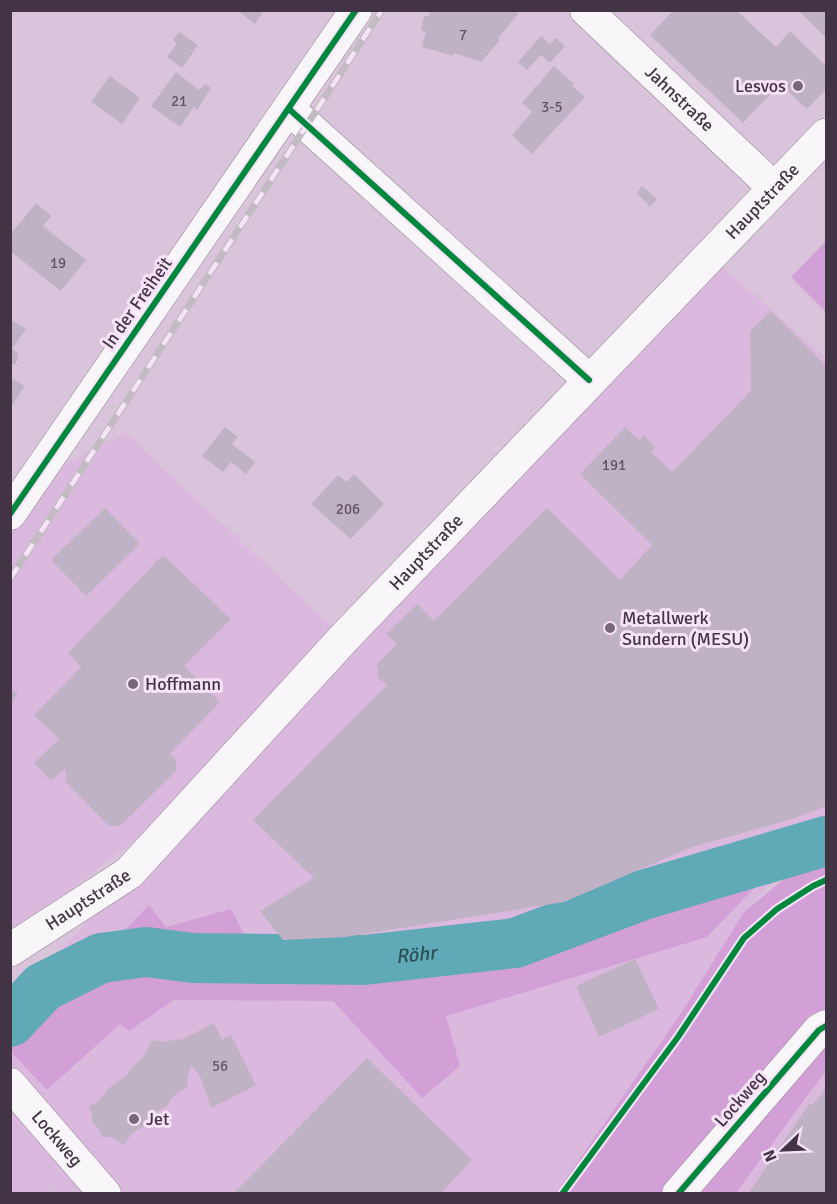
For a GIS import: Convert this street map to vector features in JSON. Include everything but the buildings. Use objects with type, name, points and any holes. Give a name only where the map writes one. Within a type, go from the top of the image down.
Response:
[{"type":"main road","name":"Hauptstraße","points":[[10,950],[129,873],[344,638],[826,135]]},
{"type":"street","name":"In der Freiheit","points":[[10,514],[356,10]]},
{"type":"street","name":"Jahnstraße","points":[[586,10],[774,188]]},
{"type":"street","points":[[289,109],[589,381]]},
{"type":"street","name":"Lockweg","points":[[678,1194],[819,1030],[826,1026]]},
{"type":"street","name":"Lockweg","points":[[14,1087],[105,1194]]},
{"type":"shaded area","points":[[826,241],[826,312],[791,277]]},
{"type":"shaded area","points":[[723,267],[826,358],[826,830],[744,912],[679,1016],[555,1193],[11,1194],[11,996],[23,988]]},
{"type":"shaded area","points":[[125,432],[339,633],[134,841],[67,892],[11,928],[11,532],[50,473]]},
{"type":"shaded area","points":[[803,837],[707,937],[446,1016],[460,1066],[422,1098],[333,1001],[174,1000],[129,1031],[120,1024],[47,1090],[12,1053],[11,1031],[67,971],[118,937],[149,905],[166,927],[231,909],[254,953],[540,922]]},
{"type":"shaded area","points":[[826,844],[826,1071],[736,1193],[555,1194],[679,1016],[744,912]]},
{"type":"shaded area","points":[[826,1071],[826,1193],[736,1194],[809,1096]]},
{"type":"waterway","name":"Röhr","points":[[10,1022],[43,987],[101,958],[146,952],[193,958],[364,960],[515,943],[643,895],[826,841]]},
{"type":"railway","points":[[10,579],[382,10]]},
{"type":"cycle path","points":[[10,514],[356,10]]},
{"type":"cycle path","points":[[289,109],[589,380]]},
{"type":"cycle path","points":[[562,1194],[678,1037],[744,938],[777,909],[826,880]]},
{"type":"cycle path","points":[[678,1194],[819,1030],[826,1026]]},
{"type":"place","name":"Lesvos","points":[[798,86]]},
{"type":"place","name":"Metallwerk Sundern (MESU)","points":[[610,628]]},
{"type":"place","name":"Hoffmann","points":[[133,684]]},
{"type":"place","name":"Jet","points":[[134,1119]]}]
